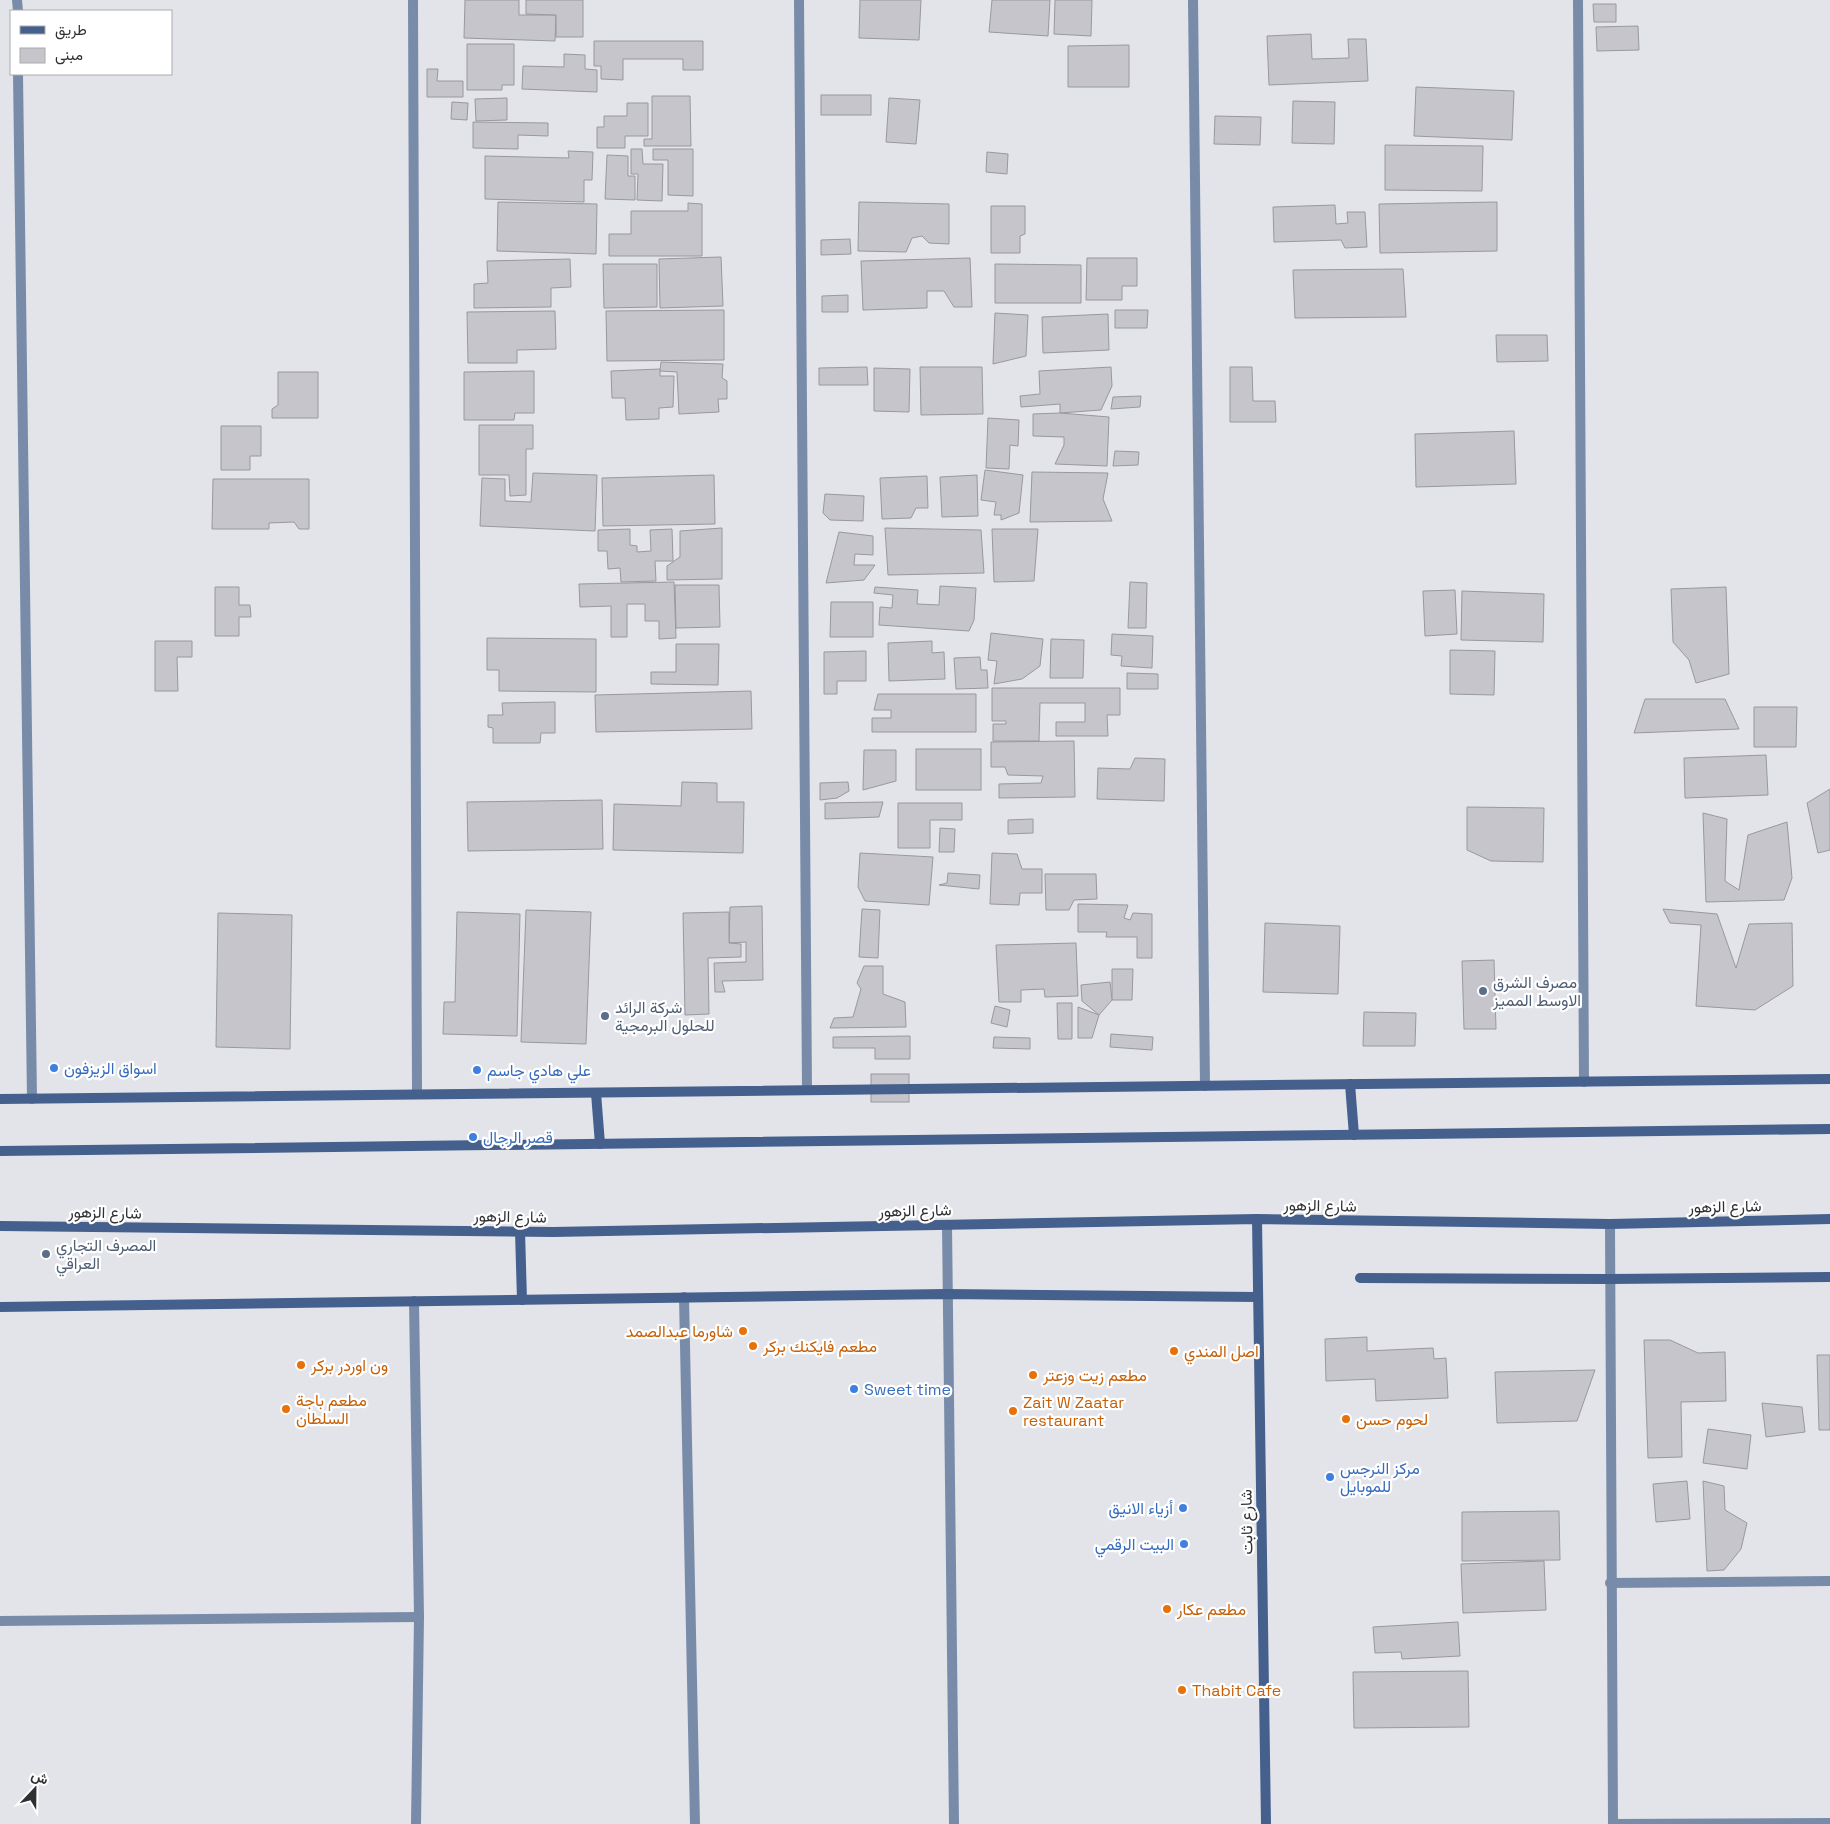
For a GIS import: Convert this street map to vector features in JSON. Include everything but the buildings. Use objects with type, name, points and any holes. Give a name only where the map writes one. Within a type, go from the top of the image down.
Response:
[{"type":"street","points":[[413,0],[417,1094]]},
{"type":"street","points":[[798,0],[807,1090]]},
{"type":"street","points":[[1193,0],[1205,1086]]},
{"type":"street","points":[[1578,0],[1584,1082]]},
{"type":"street","points":[[18,75],[32,1099]]},
{"type":"street","points":[[0,1099],[1830,1079]]},
{"type":"street","points":[[1350,1084],[1354,1135]]},
{"type":"street","points":[[596,1093],[600,1144]]},
{"type":"street","points":[[0,1151],[1830,1129]]},
{"type":"street","name":"شارع الزهور","points":[[0,1226],[520,1231],[1257,1219],[1610,1224],[1830,1219]]},
{"type":"street","name":"شارع ثابت","points":[[1257,1219],[1266,1824]]},
{"type":"street","points":[[1610,1224],[1610,1583],[1613,1824],[1830,1823]]},
{"type":"street","points":[[947,1225],[954,1824]]},
{"type":"street","points":[[520,1231],[522,1300]]},
{"type":"street","points":[[1360,1278],[1610,1279],[1830,1277]]},
{"type":"street","points":[[0,1307],[947,1294],[1258,1297]]},
{"type":"street","points":[[684,1297],[695,1824]]},
{"type":"street","points":[[414,1301],[419,1617],[416,1824]]},
{"type":"street","points":[[1610,1583],[1830,1581]]},
{"type":"street","points":[[0,1621],[419,1617]]},
{"type":"place","name":"مصرف الشرق الاوسط المميز","points":[[1483,991]]},
{"type":"place","name":"شركة الرائد للحلول البرمجية","points":[[605,1016]]},
{"type":"place","name":"اسواق الزيزفون","points":[[54,1068]]},
{"type":"place","name":"علي هادي جاسم","points":[[477,1070]]},
{"type":"place","name":"قصر الرجال","points":[[473,1137]]},
{"type":"place","name":"المصرف التجاري العراقي","points":[[46,1254]]},
{"type":"place","name":"شاورما عبدالصمد","points":[[743,1331]]},
{"type":"place","name":"مطعم فايكنك بركر","points":[[753,1346]]},
{"type":"place","name":"اصل المندي","points":[[1174,1351]]},
{"type":"place","name":"ون اوردر بركر","points":[[301,1365]]},
{"type":"place","name":"مطعم زيت وزعتر","points":[[1033,1375]]},
{"type":"place","name":"Sweet time","points":[[854,1389]]},
{"type":"place","name":"مطعم باجة السلطان","points":[[286,1409]]},
{"type":"place","name":"Zait W Zaatar restaurant","points":[[1013,1411]]},
{"type":"place","name":"لحوم حسن","points":[[1346,1419]]},
{"type":"place","name":"مركز النرجس للموبايل","points":[[1330,1477]]},
{"type":"place","name":"أزياء الانيق","points":[[1183,1508]]},
{"type":"place","name":"البيت الرقمي","points":[[1184,1544]]},
{"type":"place","name":"مطعم عكار","points":[[1167,1609]]},
{"type":"place","name":"Thabit Cafe","points":[[1182,1690]]}]
